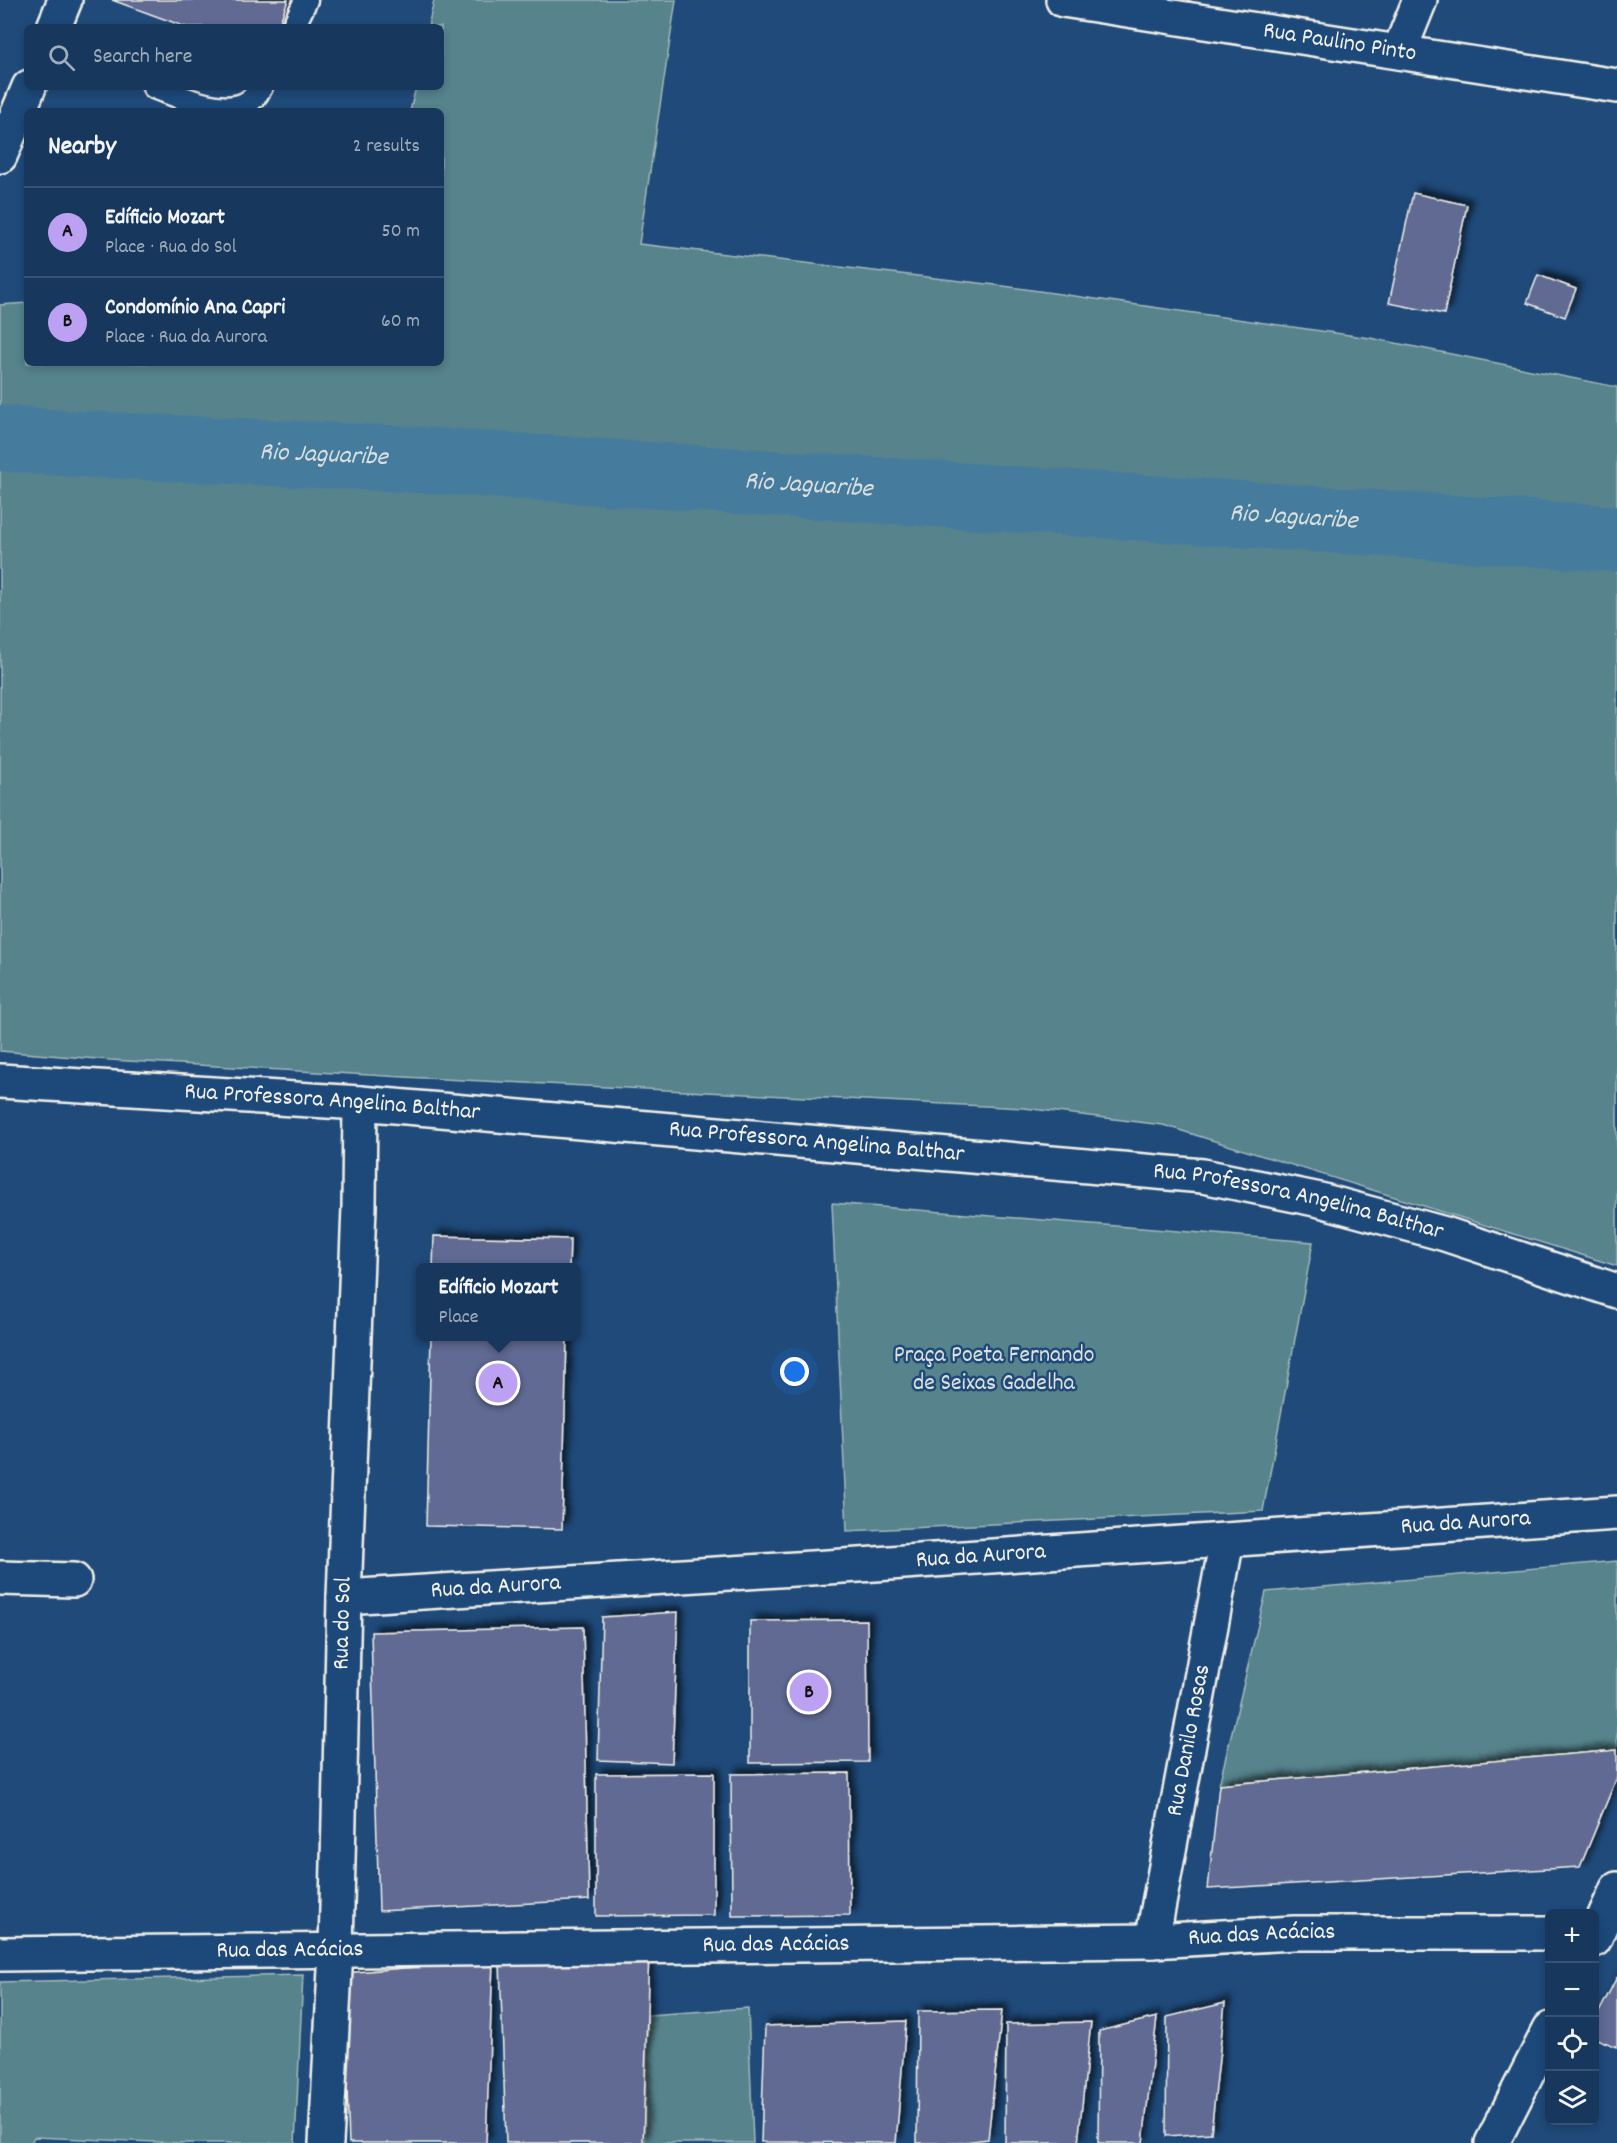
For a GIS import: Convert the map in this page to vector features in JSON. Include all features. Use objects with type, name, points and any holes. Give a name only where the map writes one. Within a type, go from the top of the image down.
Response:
[{"type":"street","points":[[55,24],[65,0]]},
{"type":"street","name":"Rua Paulino Pinto","points":[[1063,0],[1617,86]]},
{"type":"street","points":[[1399,52],[1420,0]]},
{"type":"street","points":[[0,156],[28,90]]},
{"type":"street","name":"Rua Professora Angelina Balthar","points":[[0,1081],[360,1102],[1203,1176],[1320,1200],[1446,1234],[1617,1292]]},
{"type":"street","name":"Rua do Sol","points":[[327,2143],[336,1950],[344,1597],[359,1207],[360,1102]]},
{"type":"street","name":"Rua da Aurora","points":[[344,1597],[1617,1514]]},
{"type":"street","name":"Rua Danilo Rosas","points":[[1152,1941],[1227,1540]]},
{"type":"street","points":[[0,1578],[74,1580]]},
{"type":"street","points":[[1599,1928],[1617,1888]]},
{"type":"street","name":"Rua das Acácias","points":[[0,1954],[1152,1941],[1294,1933],[1545,1933]]},
{"type":"street","points":[[1492,2143],[1545,2039]]},
{"type":"lane","points":[[294,24],[306,0]]},
{"type":"lane","points":[[162,90],[202,104],[222,107],[244,105],[259,90]]},
{"type":"green space","points":[[434,0],[676,0],[639,244],[996,285],[1370,338],[1617,387],[1617,1266],[1163,1125],[1024,1108],[404,1077],[110,1060],[0,1051],[0,305],[24,303],[24,366],[444,366],[444,108],[411,108],[415,90],[444,90],[444,24],[429,24]]},
{"type":"green space","name":"Praça Poeta Fernando de Seixas Gadelha","points":[[832,1203],[1313,1242],[1263,1511],[847,1531]]},
{"type":"green space","points":[[1617,1561],[1617,1750],[1219,1785],[1266,1592]]},
{"type":"green space","points":[[303,1975],[295,2143],[180,2143],[34,2137],[31,2143],[0,2143],[0,1982]]},
{"type":"green space","points":[[748,2008],[753,2143],[645,2143],[648,2015]]},
{"type":"building","points":[[112,0],[288,0],[279,24],[178,24]]},
{"type":"building","points":[[1413,193],[1467,205],[1444,314],[1389,303]]},
{"type":"building","points":[[1538,275],[1576,289],[1565,317],[1527,303]]},
{"type":"building","points":[[434,1236],[570,1239],[569,1263],[433,1263]]},
{"type":"building","points":[[431,1341],[567,1341],[562,1529],[426,1526]]},
{"type":"building","points":[[678,1612],[672,1763],[598,1760],[602,1617]]},
{"type":"building","points":[[867,1620],[868,1762],[750,1763],[750,1621]]},
{"type":"building","points":[[583,1627],[589,1900],[379,1911],[371,1632]]},
{"type":"building","points":[[1617,1750],[1617,1777],[1580,1867],[1208,1889],[1219,1785]]},
{"type":"building","points":[[714,1773],[714,1915],[596,1916],[596,1774]]},
{"type":"building","points":[[849,1773],[850,1915],[732,1916],[731,1774]]},
{"type":"building","points":[[649,1949],[643,2143],[506,2143],[500,1961]]},
{"type":"building","points":[[493,1961],[486,2143],[349,2143],[343,1973]]},
{"type":"building","points":[[1617,1977],[1617,2047],[1599,2040],[1599,2012]]},
{"type":"building","points":[[1225,2003],[1211,2133],[1166,2136],[1167,2017]]},
{"type":"building","points":[[1002,2010],[988,2139],[957,2143],[917,2143],[918,2011]]},
{"type":"building","points":[[1157,2017],[1143,2143],[1098,2143],[1099,2031]]},
{"type":"building","points":[[906,2021],[896,2143],[761,2142],[765,2026]]},
{"type":"building","points":[[1091,2022],[1078,2143],[1005,2143],[1006,2024]]},
{"type":"waterway","name":"Rio Jaguaribe","points":[[0,438],[61,443],[406,459],[1617,539]]},
{"type":"place","name":"Edíficio Mozart","points":[[498,1383]]},
{"type":"place","name":"Condomínio Ana Capri","points":[[809,1692]]}]
